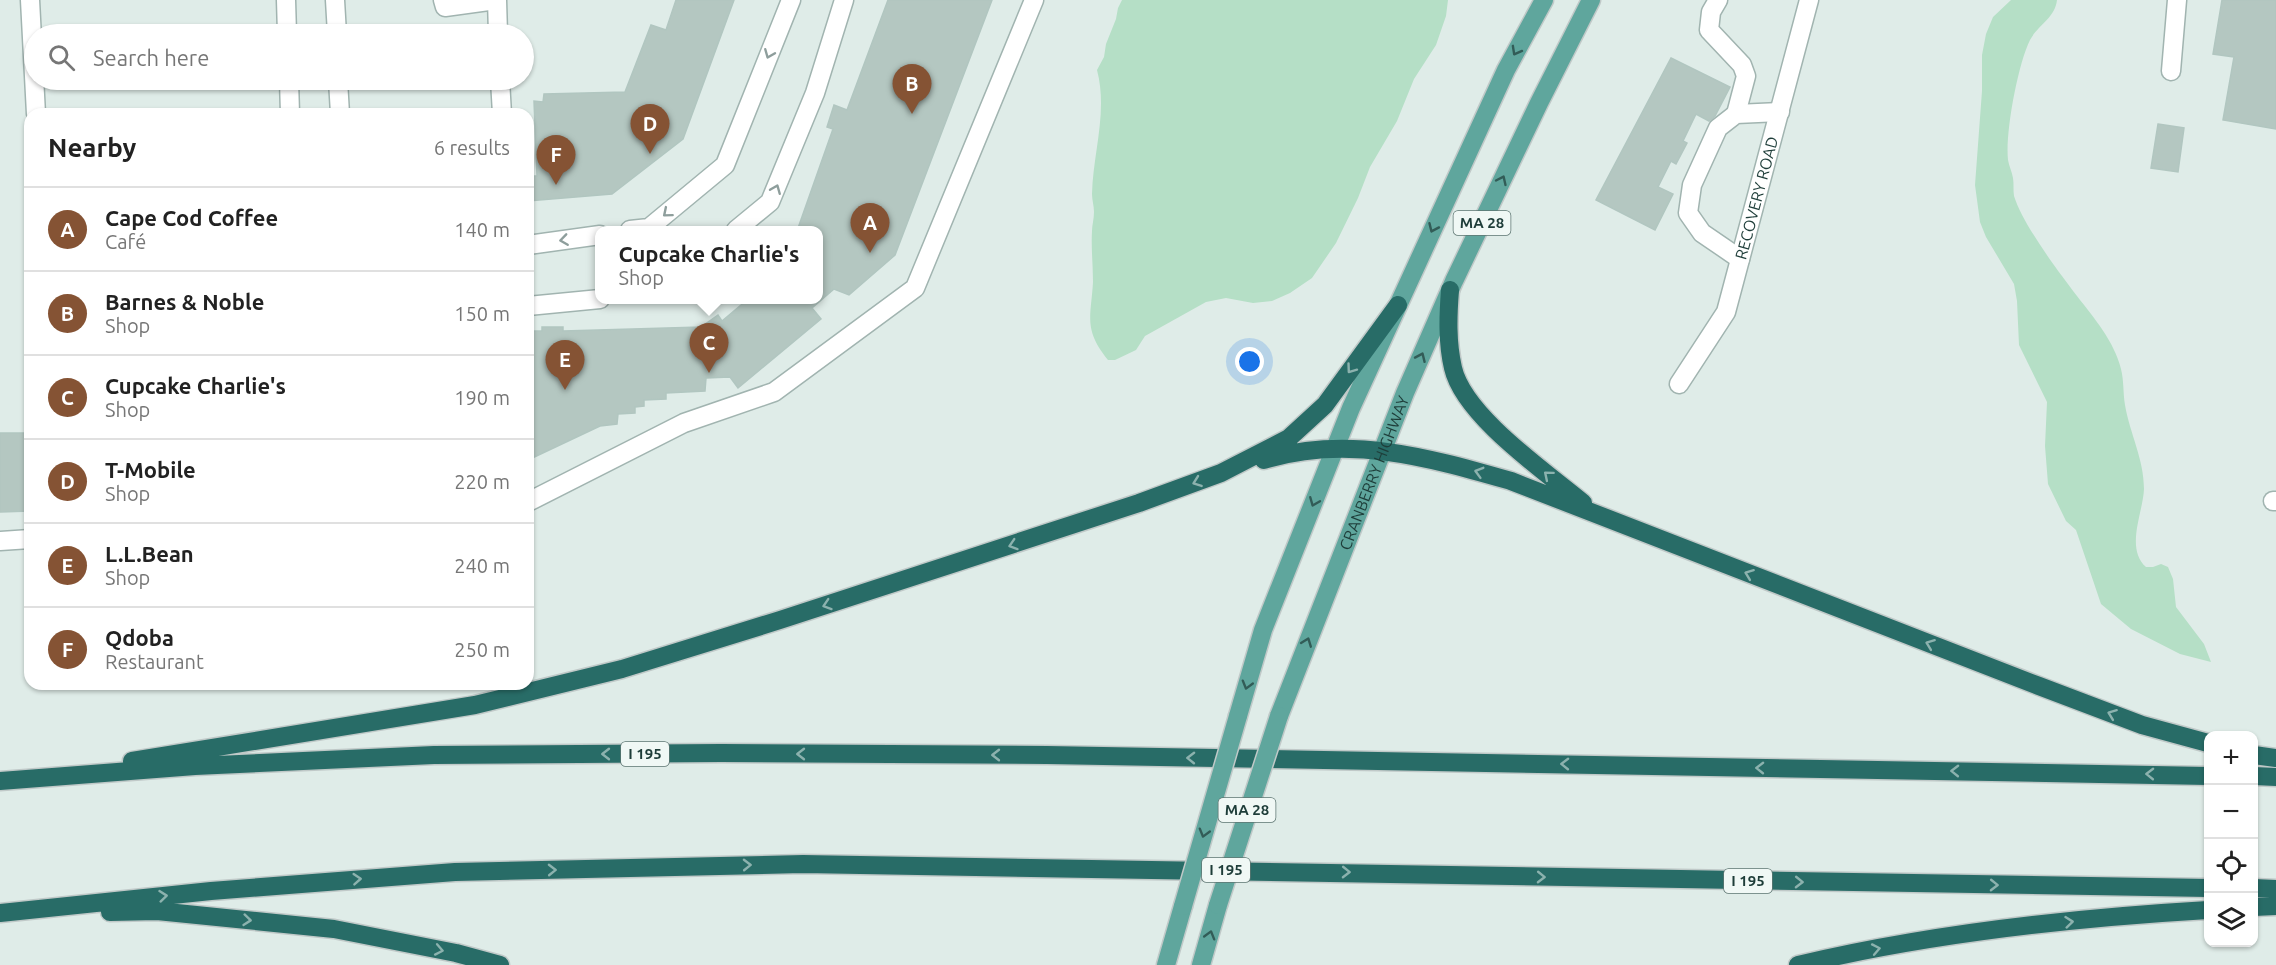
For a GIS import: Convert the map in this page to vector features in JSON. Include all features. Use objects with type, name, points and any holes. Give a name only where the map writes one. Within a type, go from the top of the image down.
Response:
[{"type":"highway","points":[[1450,290],[1449,341],[1453,369],[1460,386],[1471,402],[1504,438],[1593,512]]},
{"type":"highway","points":[[1221,473],[1289,438],[1324,405],[1398,305]]},
{"type":"highway","points":[[51,777],[163,755],[475,705],[622,669],[1020,543],[1282,454],[1336,448],[1383,450],[1430,458],[1511,481],[2080,702],[2142,725],[2204,742]]},
{"type":"highway","name":"I 195","points":[[0,781],[195,766],[434,755],[721,753],[1047,755],[2204,776]]},
{"type":"highway","points":[[2258,756],[2276,758]]},
{"type":"highway","points":[[2258,776],[2276,777]]},
{"type":"highway","name":"I 195","points":[[0,913],[211,891],[455,872],[803,864],[2204,888]]},
{"type":"highway","points":[[2258,888],[2276,889]]},
{"type":"highway","points":[[2258,907],[2276,906]]},
{"type":"highway","points":[[1798,965],[1892,945],[1964,934],[2142,914],[2204,910]]},
{"type":"highway","points":[[0,913],[157,911],[334,929],[500,965]]},
{"type":"main road","name":"MA 28","points":[[1166,965],[1263,630],[1351,408],[1506,70],[1544,0]]},
{"type":"main road","name":"CRANBERRY HIGHWAY","points":[[1202,965],[1218,905],[1279,716],[1405,393],[1450,290],[1591,0]]},
{"type":"street","points":[[30,0],[31,24]]},
{"type":"street","points":[[286,0],[287,24]]},
{"type":"street","points":[[336,0],[337,24]]},
{"type":"street","points":[[443,0],[445,7],[496,0],[497,24]]},
{"type":"street","points":[[651,226],[725,165],[791,0]]},
{"type":"street","points":[[742,226],[770,202],[815,93],[844,0]]},
{"type":"street","points":[[534,499],[684,423],[774,392],[915,288],[1034,0]]},
{"type":"street","points":[[1718,0],[1711,12],[1709,30],[1742,65],[1746,76],[1736,114],[1719,128],[1692,185],[1688,213],[1702,233],[1740,259]]},
{"type":"street","name":"RECOVERY ROAD","points":[[1679,384],[1726,312],[1809,0]]},
{"type":"street","points":[[2171,70],[2178,0]]},
{"type":"street","points":[[35,90],[36,108]]},
{"type":"street","points":[[289,90],[290,108]]},
{"type":"street","points":[[339,90],[340,108]]},
{"type":"street","points":[[501,90],[502,108]]},
{"type":"street","points":[[1736,114],[1780,112]]},
{"type":"street","points":[[534,244],[595,236]]},
{"type":"street","points":[[534,305],[595,299]]},
{"type":"street","points":[[0,541],[24,539]]},
{"type":"green space","points":[[1122,0],[1448,0],[1446,16],[1436,45],[1414,79],[1397,121],[1370,167],[1336,243],[1312,278],[1290,293],[1272,301],[1253,303],[1226,298],[1206,302],[1145,336],[1136,350],[1115,360],[1108,360],[1095,340],[1090,322],[1093,282],[1092,194],[1101,117],[1097,70],[1104,57],[1106,44]]},
{"type":"green space","points":[[2011,0],[2057,0],[2050,17],[2030,40],[2017,81],[2008,133],[2008,160],[2013,178],[2014,196],[2033,234],[2103,330],[2114,349],[2122,374],[2127,416],[2143,478],[2144,489],[2137,530],[2137,550],[2146,567],[2161,564],[2168,567],[2173,579],[2176,607],[2204,644],[2211,662],[2180,654],[2131,629],[2101,604],[2076,530],[2066,521],[2048,484],[2045,446],[2047,402],[2019,345],[2014,284],[1986,237],[1980,222],[1975,185],[1982,91],[1982,55],[1986,34],[1993,17]]},
{"type":"building","points":[[676,0],[734,0],[683,139],[612,194],[534,200],[534,176],[537,176],[534,101],[543,102],[544,94],[625,92],[651,25],[666,30]]},
{"type":"building","points":[[888,0],[992,0],[895,255],[849,295],[834,289],[823,298],[823,226],[799,226],[833,129],[827,127],[834,105],[847,110]]},
{"type":"building","points":[[2222,0],[2276,0],[2276,129],[2223,120],[2234,57],[2213,54]]},
{"type":"building","points":[[1671,58],[1730,87],[1715,116],[1709,121],[1696,114],[1683,141],[1687,143],[1676,164],[1671,161],[1658,187],[1673,194],[1655,230],[1596,200]]},
{"type":"building","points":[[2158,124],[2184,128],[2178,172],[2151,168]]},
{"type":"building","points":[[742,304],[817,304],[812,308],[821,319],[738,388],[730,377],[706,378],[705,391],[666,393],[666,399],[644,400],[644,406],[635,407],[635,413],[618,414],[617,424],[600,426],[534,457],[534,331],[542,331],[542,327],[563,327],[563,331],[701,327],[718,315],[722,321]]},
{"type":"building","points":[[0,433],[24,433],[24,511],[0,512]]},
{"type":"place","name":"Barnes & Noble","points":[[912,114]]},
{"type":"place","name":"T-Mobile","points":[[650,154]]},
{"type":"place","name":"Qdoba","points":[[556,185]]},
{"type":"place","name":"Cape Cod Coffee","points":[[870,253]]},
{"type":"place","name":"Cupcake Charlie's","points":[[709,373]]},
{"type":"place","name":"L.L.Bean","points":[[565,390]]}]
